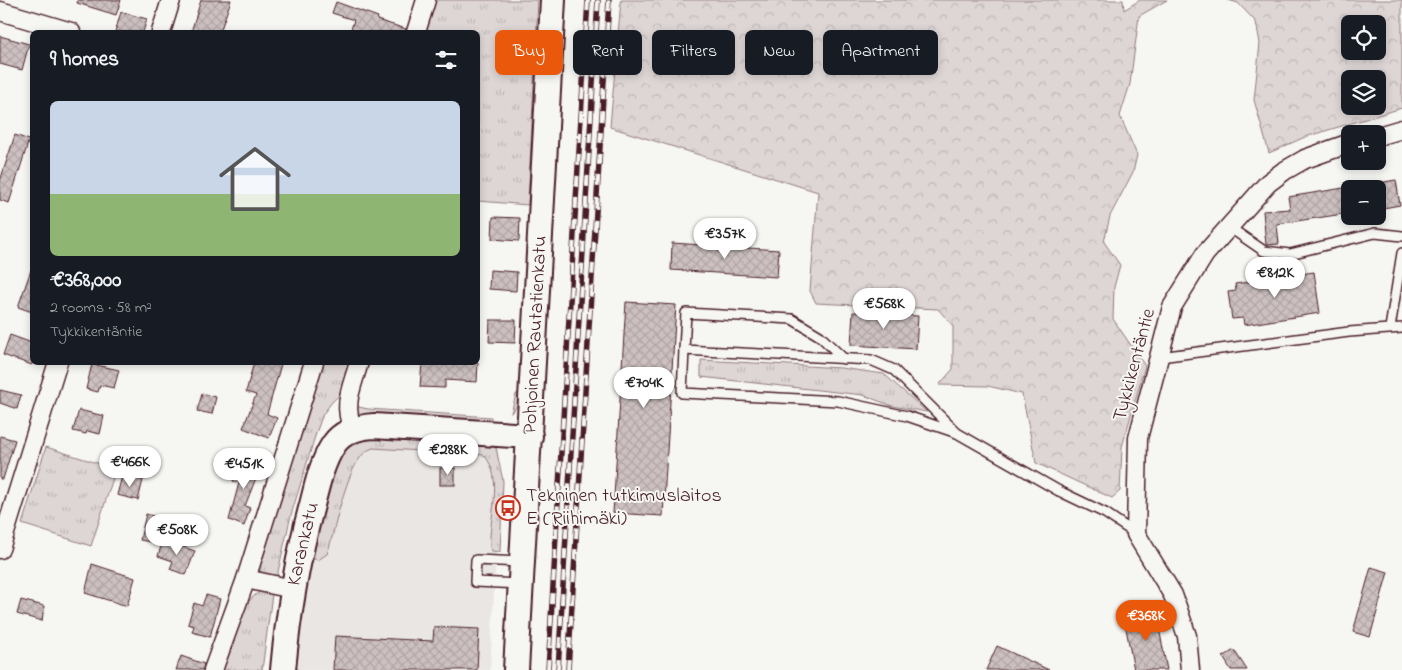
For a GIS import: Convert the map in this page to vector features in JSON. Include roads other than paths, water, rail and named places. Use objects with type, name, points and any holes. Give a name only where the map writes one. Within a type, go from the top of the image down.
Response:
[{"type":"street","points":[[162,30],[171,0]]},
{"type":"street","points":[[417,30],[426,0]]},
{"type":"street","name":"Pohjoinen Rautatienkatu","points":[[516,670],[553,0]]},
{"type":"street","points":[[0,11],[63,30]]},
{"type":"street","points":[[1386,134],[1402,129]]},
{"type":"street","name":"Tykkikentäntie","points":[[1136,534],[1138,438],[1172,307],[1200,261],[1268,183],[1284,170],[1305,159],[1341,147]]},
{"type":"street","points":[[0,549],[57,365]]},
{"type":"street","points":[[214,670],[246,579],[313,365]]},
{"type":"street","points":[[359,365],[347,401],[348,418],[353,430],[374,426],[530,436]]},
{"type":"street","name":"Karankatu","points":[[283,670],[293,589],[304,537],[325,462],[335,444],[353,430]]},
{"type":"street","points":[[1136,534],[1173,594],[1186,636],[1190,670]]},
{"type":"street","points":[[246,579],[293,589]]},
{"type":"lane","points":[[1229,228],[1264,251],[1290,254],[1375,232],[1402,236]]},
{"type":"lane","points":[[1390,328],[1402,253]]},
{"type":"lane","points":[[844,359],[820,336],[792,319],[686,313],[682,393],[838,401],[907,416],[957,433],[1059,491],[1105,513],[1136,534]]},
{"type":"lane","points":[[1160,357],[1402,328]]},
{"type":"lane","points":[[684,350],[870,360],[894,370],[957,433]]},
{"type":"lane","points":[[476,560],[522,573],[475,582],[476,560]]},
{"type":"railway","points":[[548,670],[588,0]]},
{"type":"railway","points":[[558,670],[598,0]]},
{"type":"railway","points":[[568,670],[609,0]]},
{"type":"place","name":"Tekninen tutkimuslaitos E (Riihimäki)","points":[[508,508]]}]
